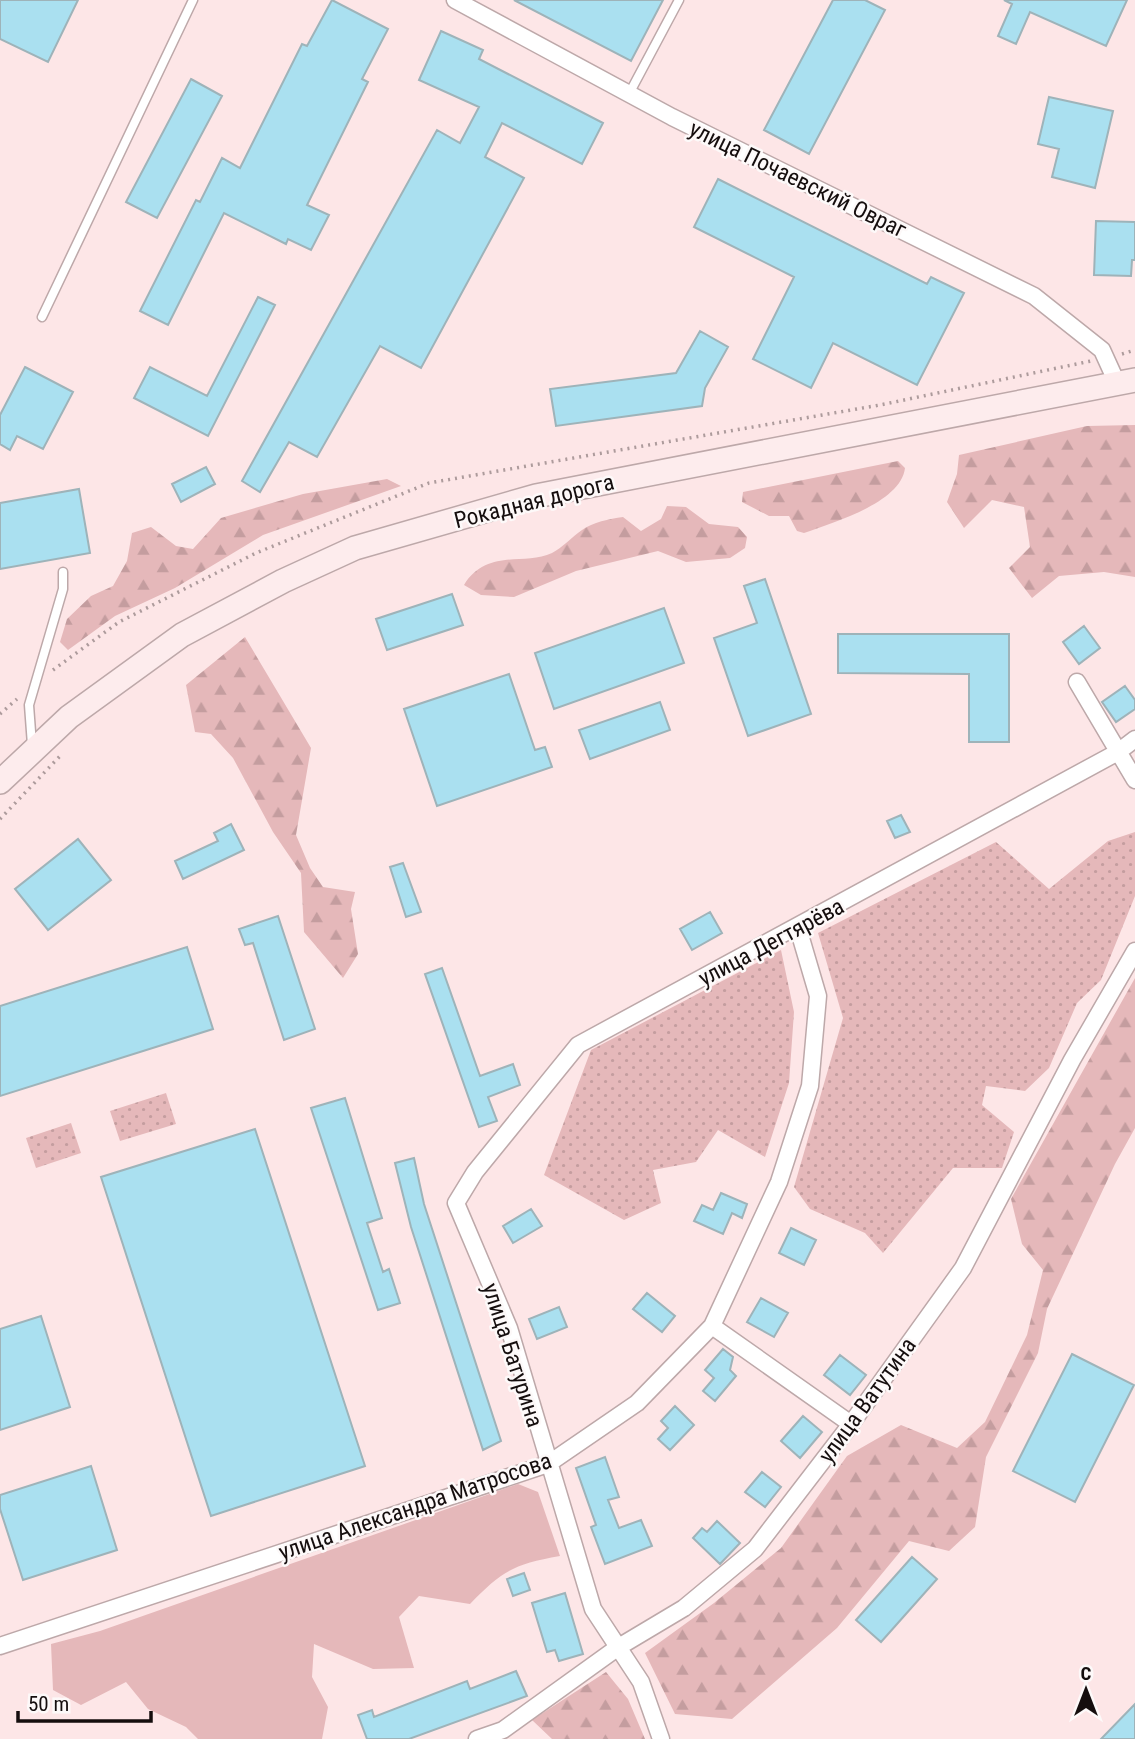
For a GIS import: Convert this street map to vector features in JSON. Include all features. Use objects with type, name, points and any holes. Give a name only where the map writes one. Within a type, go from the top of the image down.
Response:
[{"type":"main road","name":"Рокадная дорога","points":[[0,782],[69,717],[182,635],[283,581],[355,548],[536,496],[1126,382]]},
{"type":"street","name":"улица Почаевский Овраг","points":[[455,0],[672,117],[1034,296],[1102,349],[1126,382]]},
{"type":"street","points":[[1077,682],[1135,780]]},
{"type":"street","name":"улица Дегтярёва","points":[[456,1203],[475,1172],[578,1045],[1118,752],[1135,738]]},
{"type":"street","name":"улица Александра Матросова","points":[[0,1646],[548,1464],[637,1404],[712,1326],[779,1182],[810,1086],[818,996],[798,928]]},
{"type":"street","name":"улица Ватутина","points":[[477,1739],[503,1730],[617,1648],[684,1608],[755,1549],[851,1424],[963,1268],[1072,1060],[1135,951]]},
{"type":"street","name":"улица Батурина","points":[[456,1203],[509,1328],[593,1609],[641,1682],[661,1739]]},
{"type":"street","points":[[712,1326],[851,1424]]},
{"type":"lane","points":[[42,317],[193,0]]},
{"type":"lane","points":[[630,92],[678,0]]},
{"type":"lane","points":[[33,751],[29,705],[63,590],[63,572]]},
{"type":"path","points":[[0,819],[64,751]]},
{"type":"green space","points":[[1135,425],[1135,577],[1104,572],[1059,576],[1032,598],[1009,568],[1030,547],[1024,507],[992,500],[964,528],[947,502],[957,474],[959,455],[1087,426]]},
{"type":"green space","points":[[898,461],[905,468],[901,480],[891,492],[864,510],[804,533],[797,531],[789,516],[769,516],[742,502],[743,492]]},
{"type":"green space","points":[[387,479],[401,486],[263,535],[175,588],[115,616],[68,650],[60,642],[67,619],[91,596],[113,586],[127,561],[132,533],[151,527],[176,546],[193,549],[221,518],[303,494]]},
{"type":"green space","points":[[667,506],[686,507],[709,524],[738,527],[747,537],[745,548],[730,558],[686,562],[658,551],[576,571],[514,597],[481,595],[464,585],[484,566],[552,553],[582,530],[601,521],[623,517],[641,531],[661,519]]},
{"type":"green space","points":[[245,637],[311,748],[296,835],[310,868],[323,887],[355,892],[351,909],[358,954],[343,978],[304,932],[301,873],[273,832],[233,758],[211,734],[195,732],[186,685]]},
{"type":"green space","points":[[1135,832],[1135,896],[1101,980],[1077,1003],[1049,1068],[1025,1091],[986,1086],[982,1105],[1014,1132],[1002,1168],[953,1168],[883,1253],[865,1233],[810,1209],[794,1187],[843,1018],[818,933],[996,842],[1049,889],[1108,841]]},
{"type":"green space","points":[[781,950],[794,1012],[789,1083],[765,1157],[718,1130],[696,1162],[653,1170],[661,1203],[624,1220],[544,1175],[591,1050]]},
{"type":"green space","points":[[1135,978],[1135,1128],[1115,1164],[1047,1309],[1038,1353],[986,1457],[975,1527],[949,1551],[909,1541],[837,1628],[732,1719],[675,1714],[645,1653],[714,1603],[781,1548],[847,1456],[901,1425],[957,1448],[985,1422],[1027,1335],[1043,1270],[1022,1244],[1011,1199]]},
{"type":"green space","points":[[166,1093],[176,1124],[120,1141],[110,1111]]},
{"type":"green space","points":[[71,1123],[81,1153],[36,1168],[26,1138]]},
{"type":"green space","points":[[518,1484],[538,1492],[560,1556],[531,1562],[500,1576],[470,1604],[419,1596],[399,1617],[414,1668],[373,1669],[314,1644],[312,1677],[328,1707],[322,1739],[198,1739],[186,1727],[148,1709],[126,1682],[81,1705],[53,1690],[51,1644],[100,1631]]},
{"type":"green space","points":[[606,1672],[628,1699],[645,1739],[552,1739],[532,1720]]},
{"type":"building","points":[[0,0],[78,0],[48,62],[0,39]]},
{"type":"building","points":[[332,0],[388,29],[362,79],[368,82],[307,205],[329,215],[311,250],[288,239],[286,244],[224,213],[168,325],[140,311],[196,200],[200,202],[222,158],[240,168],[302,44],[307,46]]},
{"type":"building","points":[[514,0],[663,0],[631,61]]},
{"type":"building","points":[[833,0],[865,0],[885,10],[809,154],[764,130]]},
{"type":"building","points":[[1004,0],[1127,0],[1106,46],[1030,12],[1016,44],[998,36],[1012,4]]},
{"type":"building","points":[[441,31],[483,50],[479,59],[603,123],[582,164],[502,123],[485,157],[524,178],[421,368],[380,346],[317,457],[289,442],[260,492],[242,481],[437,130],[460,143],[479,107],[419,80]]},
{"type":"building","points":[[191,79],[222,96],[157,218],[126,202]]},
{"type":"building","points":[[1049,97],[1113,111],[1095,188],[1052,177],[1059,149],[1038,144]]},
{"type":"building","points":[[718,179],[927,284],[931,277],[964,293],[917,385],[833,343],[811,388],[753,359],[794,277],[694,227]]},
{"type":"building","points":[[1096,221],[1135,222],[1135,260],[1132,260],[1131,276],[1094,275]]},
{"type":"building","points":[[258,297],[275,305],[208,436],[134,398],[150,367],[207,396]]},
{"type":"building","points":[[700,331],[728,347],[705,388],[702,406],[556,426],[550,389],[676,373]]},
{"type":"building","points":[[25,367],[73,392],[43,449],[17,436],[10,450],[0,444],[0,415]]},
{"type":"building","points":[[206,467],[215,484],[181,502],[172,484]]},
{"type":"building","points":[[79,489],[90,553],[0,569],[0,503]]},
{"type":"building","points":[[765,579],[811,714],[748,736],[714,638],[757,623],[744,586]]},
{"type":"building","points":[[452,594],[463,625],[387,650],[376,619]]},
{"type":"building","points":[[664,608],[684,663],[554,709],[535,653]]},
{"type":"building","points":[[1084,626],[1100,648],[1079,664],[1063,642]]},
{"type":"building","points":[[838,634],[1009,634],[1009,742],[969,742],[969,674],[838,673]]},
{"type":"building","points":[[509,674],[535,750],[545,747],[552,767],[437,806],[404,709]]},
{"type":"building","points":[[1125,686],[1135,700],[1135,709],[1116,722],[1102,702]]},
{"type":"building","points":[[660,702],[670,730],[590,759],[579,730]]},
{"type":"building","points":[[901,815],[910,832],[895,838],[887,821]]},
{"type":"building","points":[[231,824],[244,850],[183,879],[175,861],[218,841],[214,833]]},
{"type":"building","points":[[78,839],[111,880],[48,930],[15,889]]},
{"type":"building","points":[[403,863],[421,912],[406,917],[390,867]]},
{"type":"building","points":[[710,912],[722,933],[692,950],[680,929]]},
{"type":"building","points":[[278,916],[315,1029],[284,1040],[253,943],[245,945],[239,929]]},
{"type":"building","points":[[187,947],[213,1029],[0,1096],[0,1006]]},
{"type":"building","points":[[442,968],[480,1076],[513,1064],[520,1085],[488,1097],[497,1121],[479,1127],[425,974]]},
{"type":"building","points":[[345,1098],[382,1218],[367,1223],[383,1272],[389,1269],[400,1303],[378,1310],[311,1108]]},
{"type":"building","points":[[255,1129],[365,1466],[211,1516],[101,1177]]},
{"type":"building","points":[[414,1158],[424,1204],[501,1441],[483,1450],[411,1227],[395,1163]]},
{"type":"building","points":[[721,1193],[747,1204],[742,1218],[732,1213],[723,1234],[694,1221],[702,1205],[713,1210]]},
{"type":"building","points":[[531,1209],[542,1226],[513,1243],[503,1226]]},
{"type":"building","points":[[791,1228],[816,1240],[804,1265],[779,1253]]},
{"type":"building","points":[[647,1293],[675,1316],[662,1332],[633,1309]]},
{"type":"building","points":[[761,1298],[788,1313],[774,1337],[747,1322]]},
{"type":"building","points":[[559,1307],[567,1327],[537,1339],[529,1319]]},
{"type":"building","points":[[41,1316],[70,1407],[0,1430],[0,1329]]},
{"type":"building","points":[[723,1349],[733,1357],[730,1370],[736,1376],[715,1401],[703,1391],[714,1378],[705,1370]]},
{"type":"building","points":[[1072,1354],[1134,1385],[1075,1502],[1013,1471]]},
{"type":"building","points":[[840,1355],[866,1375],[850,1395],[824,1375]]},
{"type":"building","points":[[675,1406],[694,1425],[670,1450],[658,1439],[668,1428],[661,1421]]},
{"type":"building","points":[[803,1416],[822,1432],[800,1458],[781,1441]]},
{"type":"building","points":[[605,1457],[619,1497],[608,1500],[619,1528],[641,1520],[652,1546],[605,1564],[591,1527],[596,1525],[576,1468]]},
{"type":"building","points":[[91,1466],[117,1550],[23,1580],[0,1509],[0,1495]]},
{"type":"building","points":[[762,1472],[781,1487],[765,1507],[745,1492]]},
{"type":"building","points":[[717,1521],[740,1543],[720,1564],[693,1538],[702,1528],[707,1532]]},
{"type":"building","points":[[912,1557],[937,1579],[881,1642],[856,1620]]},
{"type":"building","points":[[524,1573],[530,1590],[513,1596],[507,1579]]},
{"type":"building","points":[[565,1593],[583,1654],[559,1661],[555,1650],[547,1652],[532,1603]]},
{"type":"building","points":[[516,1671],[527,1696],[409,1739],[367,1739],[358,1715],[372,1710],[374,1717],[467,1681],[470,1689]]},
{"type":"building","points":[[1135,1704],[1135,1739],[1101,1739]]}]
